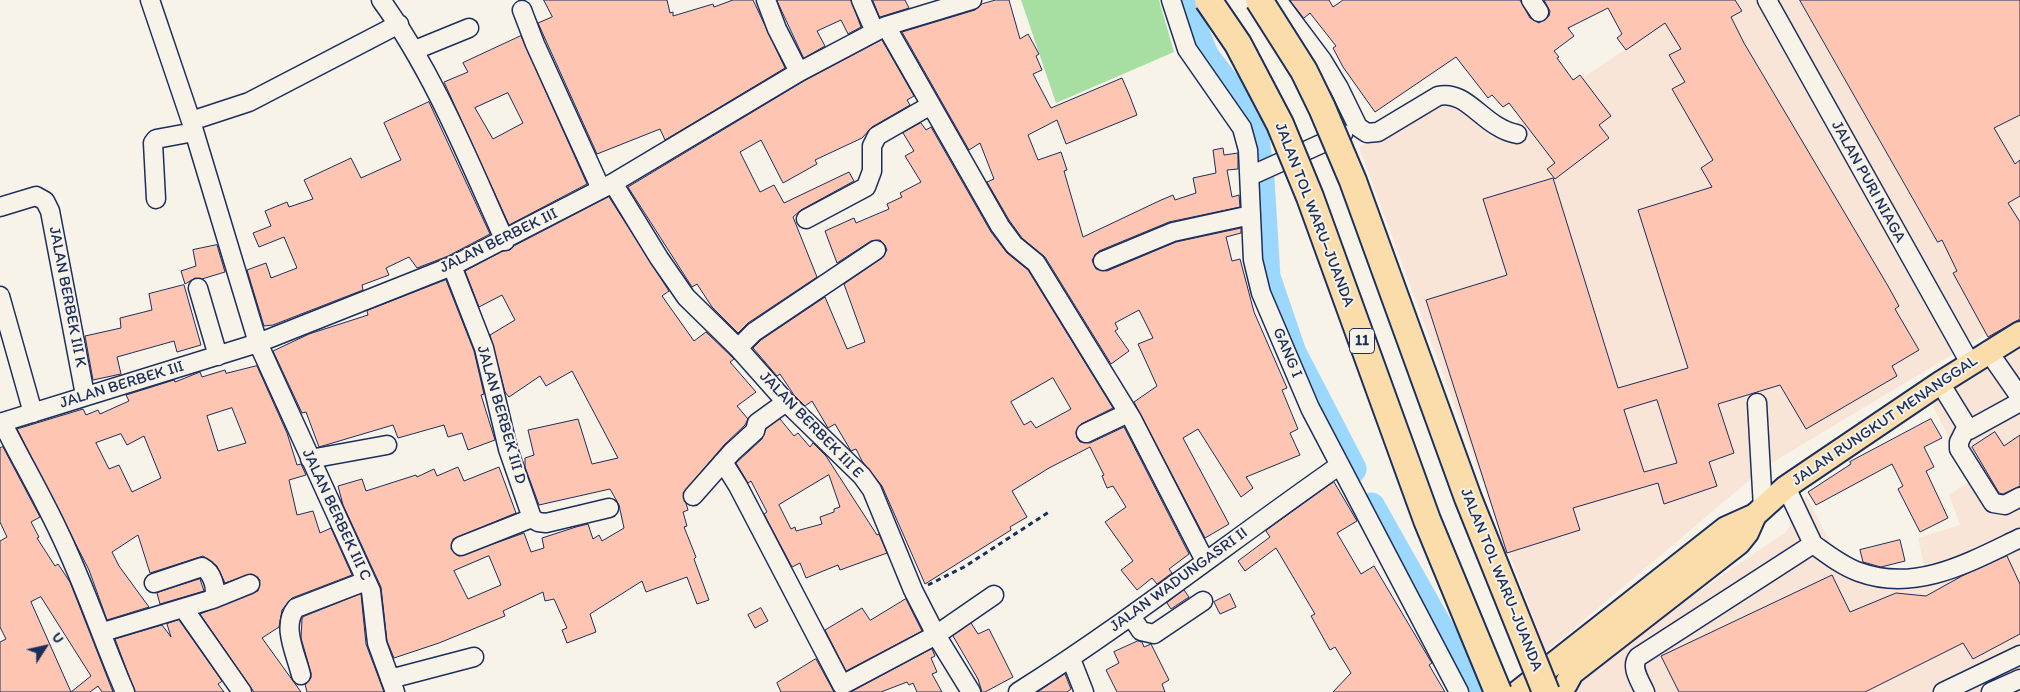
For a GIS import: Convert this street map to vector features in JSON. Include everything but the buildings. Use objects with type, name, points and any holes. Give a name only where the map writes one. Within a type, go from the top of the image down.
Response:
[{"type":"highway","name":"JALAN TOL WARU–JUANDA","points":[[1208,0],[1238,44],[1280,124],[1310,197],[1426,520],[1498,692]]},
{"type":"highway","name":"JALAN TOL WARU–JUANDA","points":[[1259,0],[1304,71],[1330,126],[1353,181],[1468,498],[1560,689]]},
{"type":"main road","name":"JALAN RUNGKUT MENANGGAL","points":[[1519,692],[1726,528],[1759,512],[1786,488],[1979,357],[2020,333]]},
{"type":"main road","name":"JALAN RUNGKUT MENANGGAL","points":[[1519,692],[1532,692],[1557,684],[1560,689],[1572,673],[1739,543],[1759,512]]},
{"type":"street","name":"JALAN BERBEK III C","points":[[150,0],[193,127],[258,342],[366,581],[372,597],[377,644],[392,686]]},
{"type":"street","points":[[381,0],[415,50],[450,120],[505,241]]},
{"type":"street","points":[[766,0],[777,29],[799,72]]},
{"type":"street","points":[[861,0],[931,106],[1000,226],[1014,246],[1036,263],[1128,413],[1205,561]]},
{"type":"street","name":"JALAN BERBEK III","points":[[1,422],[218,356],[452,266],[505,241],[607,186],[799,72],[880,29],[935,9],[972,0]]},
{"type":"street","name":"GANG I","points":[[1171,0],[1187,49],[1242,128],[1253,174],[1251,215],[1253,260],[1261,293],[1310,408],[1459,692]]},
{"type":"street","points":[[1277,0],[1322,60],[1340,88],[1358,127],[1367,133],[1378,132],[1438,96],[1447,94],[1458,96],[1504,132],[1517,134]]},
{"type":"street","name":"JALAN PURI NIAGA","points":[[1767,0],[1979,357],[2008,382],[2020,397]]},
{"type":"street","name":"JALAN BERBEK III E","points":[[522,10],[535,44],[607,186],[686,297],[738,348],[786,402],[862,476],[872,490],[913,590],[936,635],[971,692]]},
{"type":"street","points":[[156,198],[153,143],[156,139],[193,127],[249,102],[399,24]]},
{"type":"street","points":[[415,50],[469,28]]},
{"type":"street","points":[[806,219],[866,187],[872,171],[872,146],[876,136],[931,106]]},
{"type":"street","points":[[1253,174],[1358,127]]},
{"type":"street","name":"JALAN BERBEK III K","points":[[0,207],[36,196],[45,201],[50,211],[85,395]]},
{"type":"street","points":[[1103,261],[1173,232],[1251,215]]},
{"type":"street","points":[[738,348],[754,332],[876,250]]},
{"type":"street","name":"JALAN BERBEK III D","points":[[452,266],[484,348],[508,449],[532,518]]},
{"type":"street","points":[[198,288],[218,356]]},
{"type":"street","points":[[0,296],[33,413]]},
{"type":"street","points":[[1940,383],[1961,421],[1972,430],[2020,403]]},
{"type":"street","points":[[693,496],[723,462],[755,431],[757,423],[786,402]]},
{"type":"street","points":[[1757,403],[1759,512]]},
{"type":"street","points":[[1086,433],[1128,413]]},
{"type":"street","points":[[1961,421],[1959,449],[1993,503],[2005,506],[2020,497]]},
{"type":"street","points":[[1,422],[58,530],[103,632],[109,655],[125,692]]},
{"type":"street","points":[[310,459],[387,445]]},
{"type":"street","points":[[723,462],[738,486],[842,685],[936,635],[994,595]]},
{"type":"street","name":"JALAN WADUNGASRI II","points":[[1018,692],[1070,659],[1131,616],[1340,465]]},
{"type":"street","points":[[1786,488],[1813,544],[1859,572],[1879,576],[1917,578],[1938,575],[2020,538]]},
{"type":"street","points":[[461,546],[532,518],[538,522],[546,523],[609,508]]},
{"type":"street","points":[[1645,692],[1635,670],[1638,656],[1813,544]]},
{"type":"street","points":[[154,583],[202,567],[212,575],[215,594],[213,599]]},
{"type":"street","points":[[301,675],[288,624],[290,616],[296,608],[366,581]]},
{"type":"street","points":[[103,632],[184,609],[250,584]]},
{"type":"street","points":[[1131,616],[1141,631],[1154,634],[1203,601]]},
{"type":"street","points":[[184,609],[242,692]]},
{"type":"street","points":[[1943,692],[2020,655]]},
{"type":"street","points":[[392,686],[474,657]]},
{"type":"street","points":[[1070,659],[1084,692]]},
{"type":"street","points":[[1992,692],[2020,679]]},
{"type":"path","points":[[913,590],[926,587],[964,567],[1049,512]]},
{"type":"shaded area","points":[[1652,0],[2020,0],[2020,314],[1765,467],[1546,652],[1359,147],[1451,98],[1493,138],[1657,28]]},
{"type":"shaded area","points":[[2020,348],[2020,692],[1561,692],[1558,687],[1786,532],[1806,495],[1833,548],[1854,566],[1926,575],[1918,538],[1960,525],[1949,495],[1971,481],[1932,404]]},
{"type":"green space","points":[[1021,0],[1159,0],[1174,52],[1056,103]]},
{"type":"waterway","points":[[1185,9],[1205,57],[1253,119],[1260,179],[1266,277],[1292,353],[1352,469]]},
{"type":"waterway","points":[[1371,507],[1475,692]]}]
